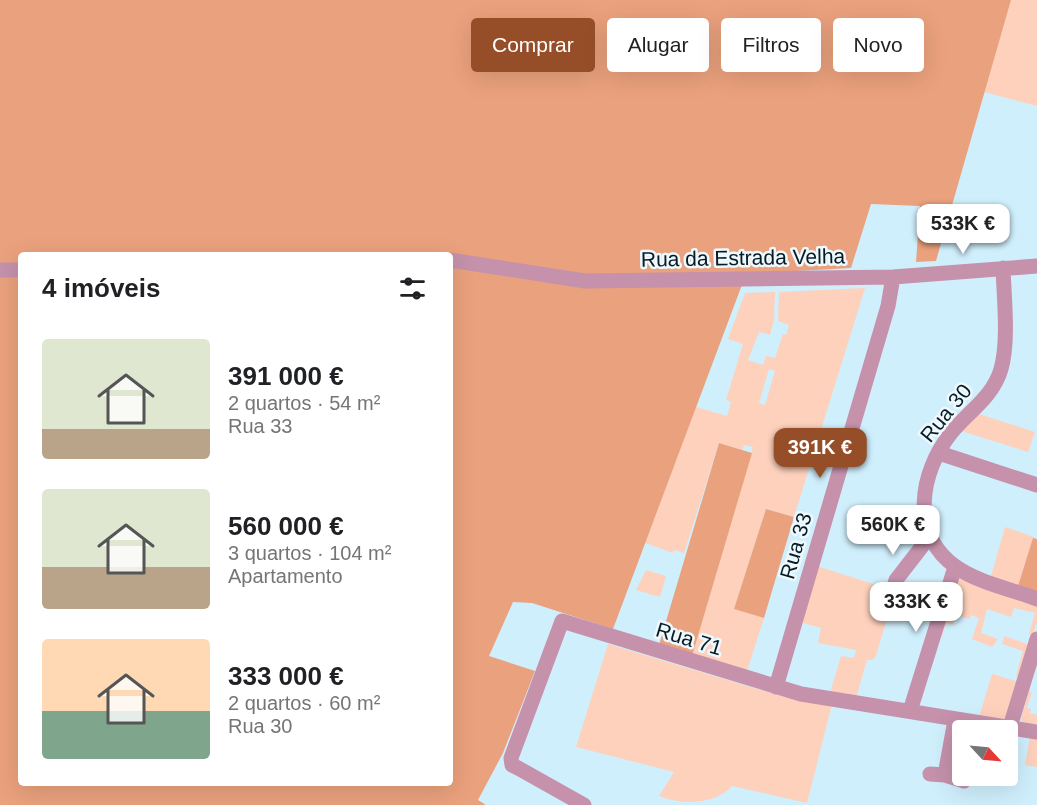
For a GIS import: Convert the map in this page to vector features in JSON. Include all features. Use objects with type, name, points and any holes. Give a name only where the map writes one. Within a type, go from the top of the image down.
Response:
[{"type":"street","name":"Rua da Estrada Velha","points":[[453,260],[585,281],[892,277],[1037,266]]},
{"type":"street","name":"Rua 30","points":[[955,567],[930,536],[923,498],[927,477],[939,453],[962,420],[989,394],[1002,368],[1003,268]]},
{"type":"street","points":[[0,270],[18,270]]},
{"type":"street","name":"Rua 33","points":[[776,687],[888,306],[892,277]]},
{"type":"street","points":[[939,453],[1037,485]]},
{"type":"street","points":[[891,595],[896,580],[930,536]]},
{"type":"street","points":[[910,711],[955,567],[1037,599]]},
{"type":"street","name":"Rua 71","points":[[584,805],[512,765],[511,758],[562,621],[801,694],[955,720]]},
{"type":"street","points":[[1012,720],[1037,639]]},
{"type":"street","name":"Rua 71","points":[[1018,729],[1037,732]]},
{"type":"street","points":[[952,730],[938,774],[952,778]]},
{"type":"shaded area","points":[[0,0],[1011,0],[936,261],[916,262],[920,206],[871,204],[851,268],[746,274],[613,629],[532,603],[513,602],[489,656],[535,671],[503,753],[478,800],[486,805],[0,805]]},
{"type":"shaded area","points":[[1011,0],[1037,0],[1037,106],[984,92]]},
{"type":"shaded area","points":[[865,288],[794,517],[766,509],[734,609],[764,618],[747,671],[692,656],[753,447],[744,445],[742,450],[719,443],[684,553],[674,550],[673,553],[645,543],[696,407],[727,416],[731,402],[726,400],[743,344],[728,339],[745,293],[775,292],[774,320],[770,335],[759,332],[748,360],[763,365],[766,356],[775,358],[783,334],[786,335],[789,325],[778,321],[779,292]],"holes":[[[769,369],[775,371],[765,405],[759,403]]]},
{"type":"shaded area","points":[[979,414],[1035,432],[1028,452],[961,431]]},
{"type":"shaded area","points":[[719,443],[752,453],[692,656],[659,645]]},
{"type":"shaded area","points":[[766,509],[794,517],[764,618],[734,609]]},
{"type":"shaded area","points":[[1005,527],[1034,537],[1018,586],[991,576]]},
{"type":"shaded area","points":[[1033,538],[1037,539],[1037,592],[1018,586]]},
{"type":"shaded area","points":[[817,566],[895,591],[876,656],[873,660],[867,660],[856,698],[830,693],[841,656],[854,658],[856,650],[818,643],[821,628],[800,622]]},
{"type":"shaded area","points":[[646,570],[666,576],[660,597],[636,590]]},
{"type":"shaded area","points":[[960,577],[1037,605],[1037,622],[1033,635],[1029,634],[1035,613],[1014,608],[1011,617],[987,609],[981,633],[998,639],[992,647],[972,639],[979,618],[971,615],[969,619],[956,615],[953,625],[946,623],[942,636],[938,635],[954,580]]},
{"type":"shaded area","points":[[1004,636],[1030,645],[1020,678],[1016,676],[1023,651],[1002,644]]},
{"type":"shaded area","points":[[608,644],[781,696],[832,704],[807,803],[732,786],[717,797],[698,802],[668,799],[659,796],[674,772],[576,747]]},
{"type":"shaded area","points":[[992,674],[1019,682],[1004,720],[979,717]]},
{"type":"shaded area","points":[[1029,691],[1032,692],[1027,708],[1031,709],[1030,713],[1037,715],[1037,725],[1022,722],[1021,719]]},
{"type":"shaded area","points":[[1030,737],[1037,738],[1037,767],[1025,765]]}]
